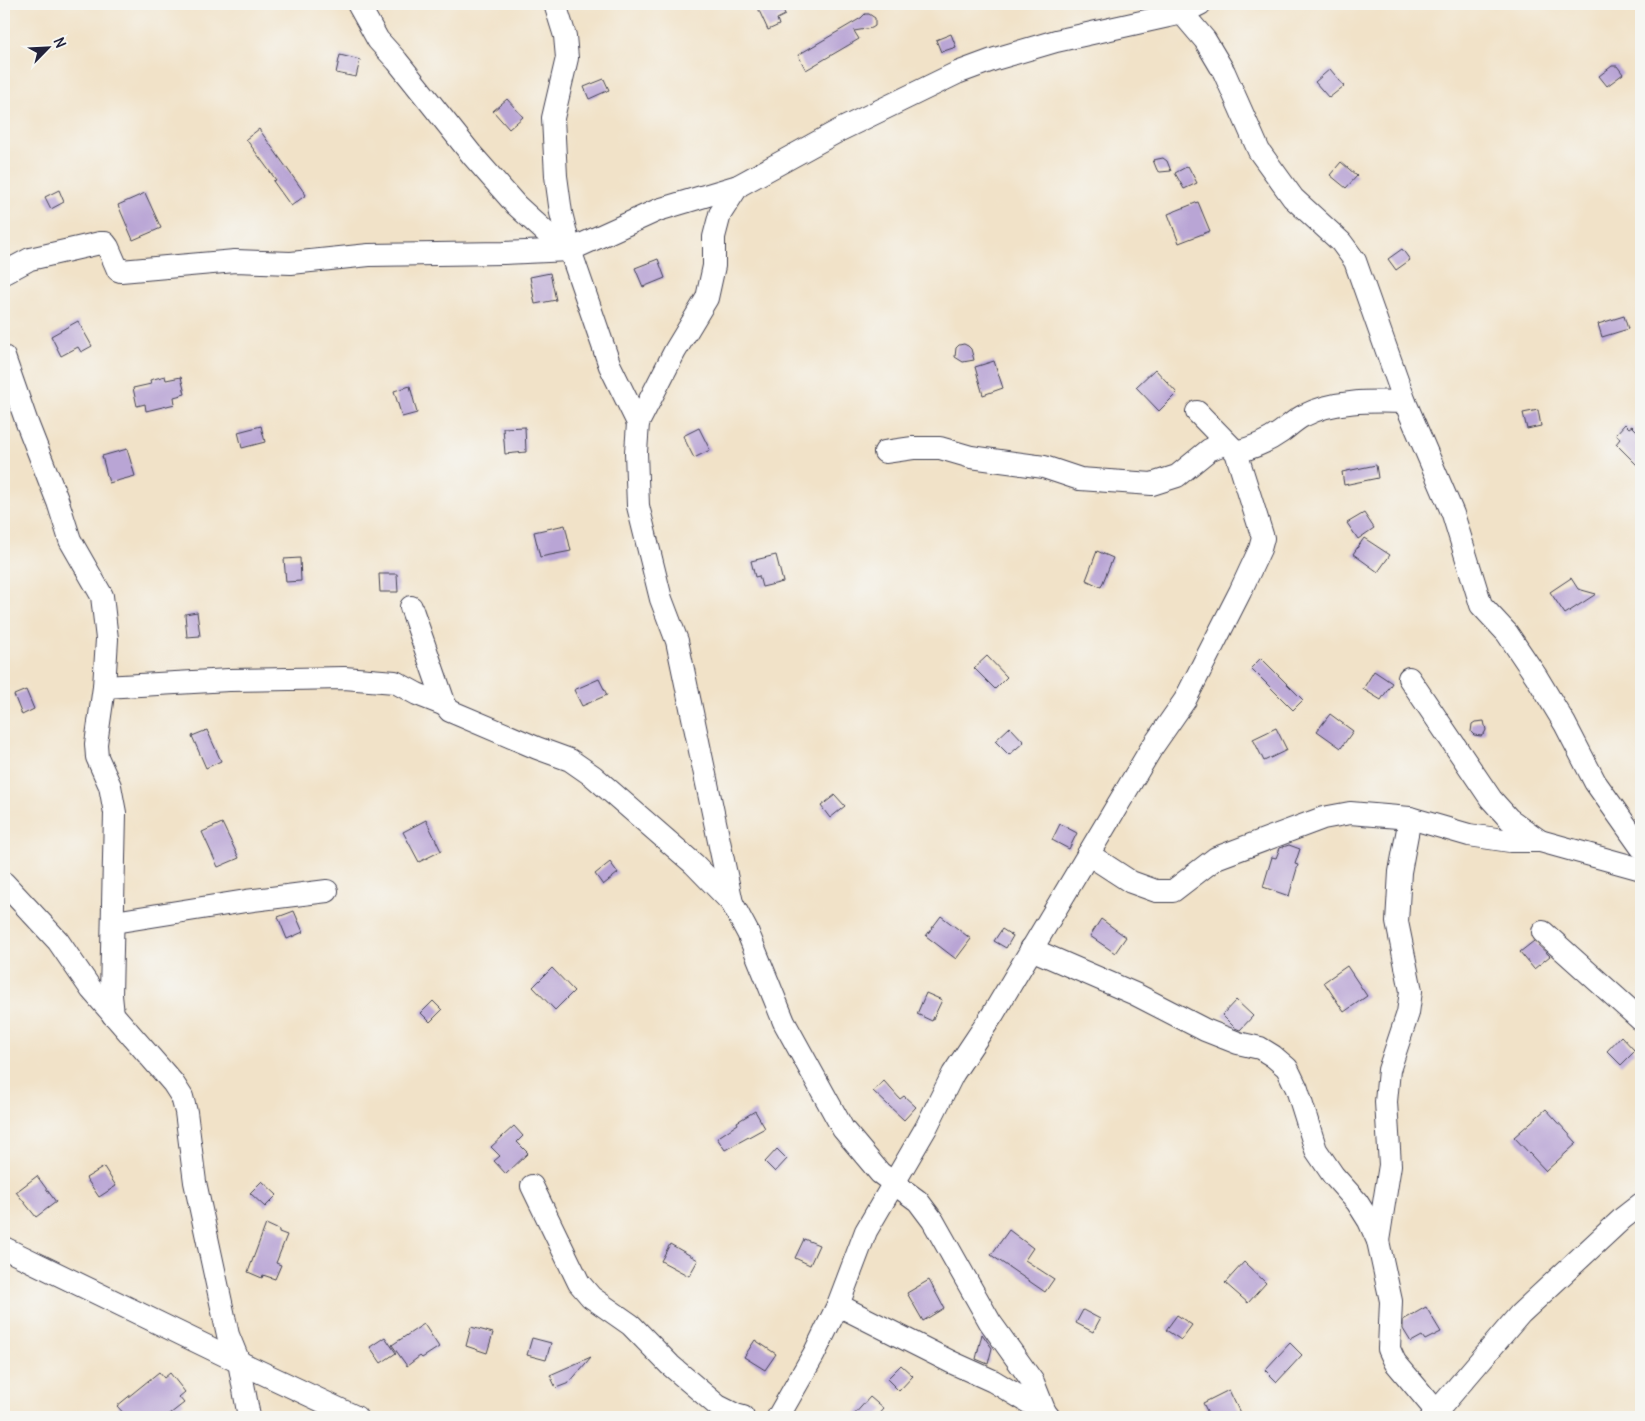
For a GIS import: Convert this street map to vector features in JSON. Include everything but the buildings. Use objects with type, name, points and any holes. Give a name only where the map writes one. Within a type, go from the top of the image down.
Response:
[{"type":"street","points":[[358,4],[378,40],[484,169],[516,205],[551,237],[570,250]]},
{"type":"street","points":[[556,4],[565,36],[567,58],[553,118],[556,176],[561,213],[570,250],[610,366],[638,423]]},
{"type":"street","points":[[4,273],[30,259],[100,243],[105,243],[118,270],[121,271],[235,261],[291,263],[378,255],[504,254],[570,250],[658,210],[738,186],[840,130],[957,73],[995,59],[1056,41],[1186,7],[1224,72],[1259,151],[1293,198],[1341,242],[1355,261],[1405,402],[1453,514],[1481,605],[1507,633],[1536,676],[1565,724],[1595,782],[1641,847]]},
{"type":"street","points":[[738,186],[720,214],[714,237],[714,266],[707,298],[675,351],[638,423],[636,452],[638,506],[661,599],[676,641],[732,903],[748,933],[784,1022],[844,1129],[880,1173],[918,1201],[934,1221],[990,1322],[1033,1382],[1047,1415]]},
{"type":"street","points":[[4,357],[58,502],[70,540],[102,596],[107,639],[104,687],[96,744],[97,757],[110,786],[115,813],[111,995],[113,1015]]},
{"type":"street","points":[[885,452],[914,448],[940,448],[971,457],[1044,467],[1080,479],[1152,484],[1177,476],[1209,450],[1256,448],[1279,434],[1302,416],[1319,410],[1342,404],[1370,401],[1405,402]]},
{"type":"street","points":[[778,1417],[814,1354],[838,1305],[866,1231],[926,1128],[953,1074],[993,1014],[1151,749],[1185,700],[1260,549],[1263,538],[1231,448],[1198,412]]},
{"type":"street","points":[[411,606],[445,705],[450,711],[536,748],[570,760],[593,776],[694,864],[732,903]]},
{"type":"street","points":[[104,687],[229,680],[344,678],[395,682],[417,694],[445,705]]},
{"type":"street","points":[[1409,678],[1491,798],[1510,819],[1540,841]]},
{"type":"street","points":[[1088,854],[1131,882],[1156,891],[1173,892],[1216,858],[1323,818],[1350,813],[1410,818],[1469,835],[1510,841],[1540,841],[1641,869]]},
{"type":"street","points":[[1378,1241],[1390,1165],[1386,1102],[1389,1070],[1408,1013],[1411,990],[1397,922],[1400,872],[1410,818]]},
{"type":"street","points":[[4,883],[58,941],[91,989],[173,1083],[182,1097],[186,1112],[195,1182],[228,1335],[238,1362],[249,1417]]},
{"type":"street","points":[[114,922],[246,901],[327,891]]},
{"type":"street","points":[[1543,932],[1641,1020]]},
{"type":"street","points":[[1032,949],[1135,994],[1205,1030],[1238,1043],[1260,1048],[1287,1068],[1297,1089],[1316,1150],[1333,1175],[1357,1202],[1369,1221],[1378,1241],[1391,1301],[1389,1349],[1395,1362],[1434,1414],[1520,1314],[1623,1218],[1641,1204]]},
{"type":"street","points":[[532,1186],[579,1283],[591,1298],[631,1325],[670,1365],[718,1406],[744,1417]]},
{"type":"street","points":[[4,1248],[356,1417]]},
{"type":"street","points":[[838,1305],[993,1381],[1047,1415]]}]
